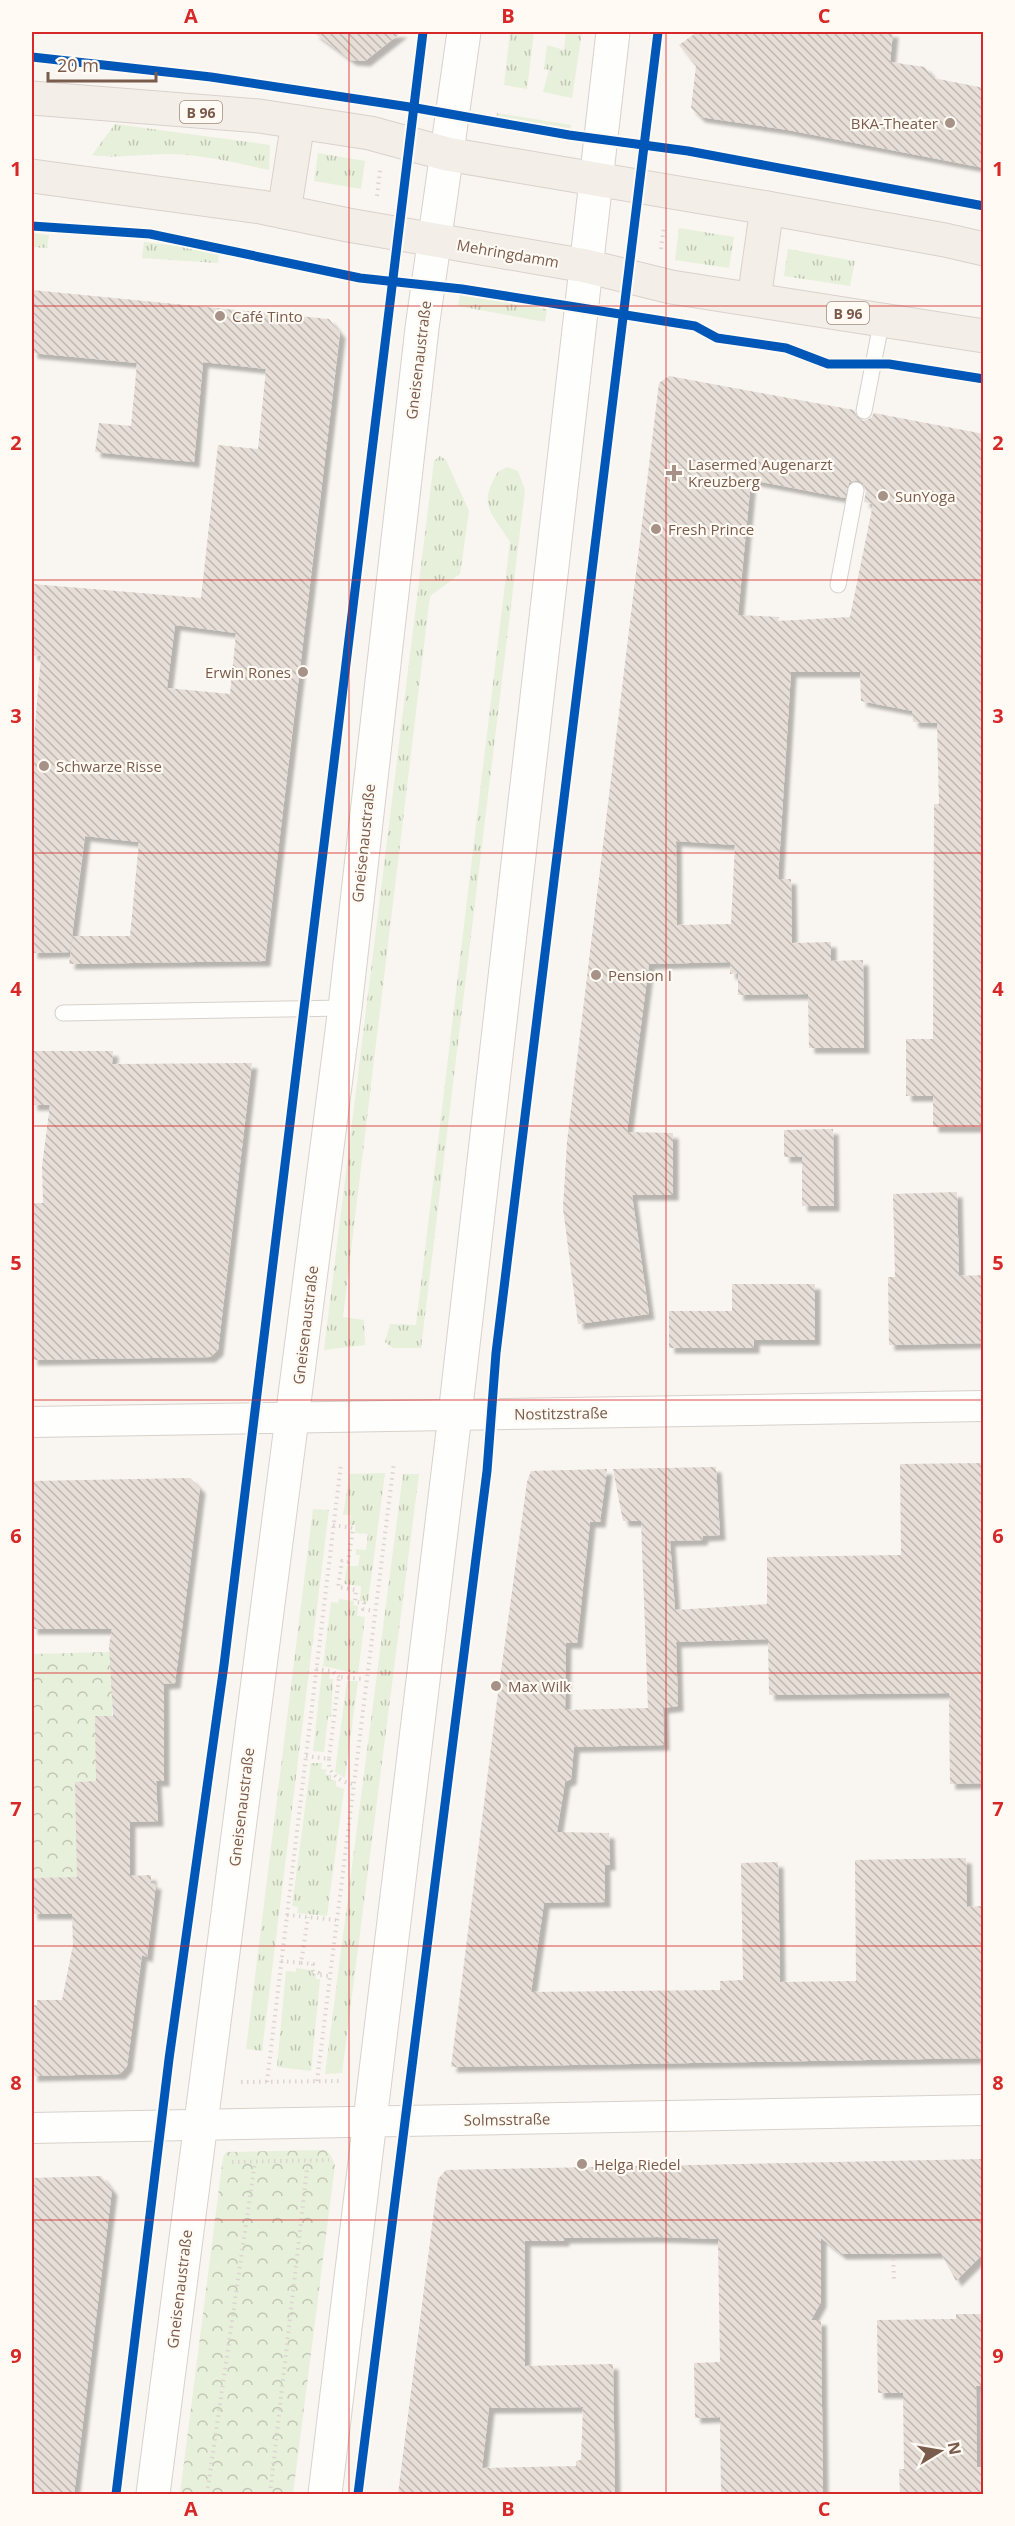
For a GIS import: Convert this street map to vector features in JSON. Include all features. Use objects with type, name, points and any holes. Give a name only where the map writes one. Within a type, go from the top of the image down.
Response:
[{"type":"main road","name":"Gneisenaustraße","points":[[153,2494],[345,1008],[410,421],[464,32]]},
{"type":"main road","points":[[325,2494],[455,1415],[613,32]]},
{"type":"main road","name":"B 96","points":[[32,98],[259,116],[298,122],[370,134],[447,154],[767,208],[984,249]]},
{"type":"main road","points":[[284,212],[298,122]]},
{"type":"main road","name":"Mehringdamm","points":[[32,176],[197,197],[586,266],[671,287],[984,336]]},
{"type":"main road","points":[[754,299],[767,208]]},
{"type":"street","name":"Nostitzstraße","points":[[32,1422],[984,1406]]},
{"type":"street","name":"Solmsstraße","points":[[32,2128],[984,2109]]},
{"type":"lane","points":[[864,411],[882,319]]},
{"type":"lane","points":[[838,585],[856,490]]},
{"type":"lane","points":[[63,1013],[345,1008]]},
{"type":"path","points":[[377,196],[381,161]]},
{"type":"path","points":[[660,257],[664,225]]},
{"type":"path","points":[[317,2082],[365,1679],[394,1462]]},
{"type":"path","points":[[267,2082],[342,1464]]},
{"type":"path","points":[[333,1525],[353,1528],[348,1562],[342,1561],[338,1587],[356,1590],[355,1602],[364,1603],[363,1609],[374,1611]]},
{"type":"path","points":[[316,1669],[332,1671],[339,1677],[365,1679]]},
{"type":"path","points":[[339,1677],[328,1765],[342,1783],[352,1784]]},
{"type":"path","points":[[306,1756],[329,1759]]},
{"type":"path","points":[[287,1915],[336,1920]]},
{"type":"path","points":[[302,1963],[308,1917]]},
{"type":"path","points":[[281,1961],[313,1964],[314,1971],[319,1973],[318,1975],[329,1976]]},
{"type":"path","points":[[232,2082],[342,2081]]},
{"type":"path","points":[[270,2494],[308,2160]]},
{"type":"path","points":[[222,2162],[334,2160]]},
{"type":"path","points":[[207,2494],[255,2162]]},
{"type":"path","points":[[893,2253],[894,2280]]},
{"type":"green space","points":[[510,32],[534,32],[527,89],[504,85]]},
{"type":"green space","points":[[566,32],[582,32],[572,98],[543,92],[549,70],[544,69],[547,45],[564,50]]},
{"type":"green space","points":[[497,113],[571,125],[570,132],[496,121]]},
{"type":"green space","points":[[115,124],[270,145],[269,170],[183,155],[92,155]]},
{"type":"green space","points":[[318,153],[365,161],[361,189],[314,181]]},
{"type":"green space","points":[[679,228],[734,237],[729,268],[675,260]]},
{"type":"green space","points":[[32,233],[49,235],[47,248],[32,247]]},
{"type":"green space","points":[[144,242],[219,251],[218,263],[142,258]]},
{"type":"green space","points":[[788,249],[855,261],[850,286],[784,276]]},
{"type":"green space","points":[[461,291],[548,303],[545,322],[458,306]]},
{"type":"green space","points":[[440,456],[446,460],[469,511],[460,574],[430,596],[343,1317],[364,1320],[365,1345],[324,1350],[434,461]]},
{"type":"green space","points":[[507,467],[518,471],[525,490],[421,1348],[393,1348],[385,1342],[390,1324],[416,1325],[510,542],[489,508],[488,493],[498,472]]},
{"type":"green space","points":[[385,1473],[368,1602],[360,1601],[361,1586],[344,1584],[347,1566],[358,1566],[360,1555],[356,1555],[356,1549],[366,1550],[368,1534],[355,1533],[355,1525],[350,1525],[351,1515],[343,1515],[350,1474]]},
{"type":"green space","points":[[403,1474],[419,1474],[342,2073],[325,2074]]},
{"type":"green space","points":[[313,1509],[329,1510],[262,2051],[246,2049]]},
{"type":"green space","points":[[339,1599],[354,1601],[353,1605],[358,1606],[357,1616],[365,1617],[358,1674],[323,1666],[331,1602],[338,1603]]},
{"type":"green space","points":[[112,1652],[112,1716],[96,1716],[96,1781],[75,1782],[84,1877],[32,1878],[32,1654]]},
{"type":"green space","points":[[322,1672],[330,1673],[329,1679],[333,1679],[331,1717],[328,1717],[324,1752],[313,1751]]},
{"type":"green space","points":[[347,1681],[358,1681],[345,1778],[335,1772]]},
{"type":"green space","points":[[311,1763],[322,1763],[321,1769],[327,1770],[325,1774],[331,1775],[331,1780],[336,1781],[336,1786],[344,1789],[327,1916],[297,1913],[298,1907],[292,1906]]},
{"type":"green space","points":[[296,1968],[311,1970],[316,1974],[316,1979],[320,1979],[311,2071],[277,2067],[286,1971],[296,1972]]},
{"type":"green space","points":[[325,2150],[330,2154],[335,2165],[293,2494],[180,2494],[223,2157],[226,2152]]},
{"type":"building","points":[[313,32],[402,32],[365,61],[351,60]]},
{"type":"building","points":[[697,32],[893,32],[890,62],[925,67],[933,78],[984,88],[984,168],[788,130],[700,117],[691,108],[696,66],[679,45]]},
{"type":"building","points":[[32,290],[329,319],[340,333],[265,961],[69,964],[73,936],[130,936],[139,842],[85,836],[70,952],[32,953],[32,761],[41,656],[32,655],[32,584],[201,598],[218,445],[258,449],[266,369],[203,362],[194,462],[95,452],[99,423],[131,426],[137,363],[32,353]],"holes":[[[175,625],[236,633],[230,694],[167,688]]]},
{"type":"building","points":[[669,376],[854,410],[857,418],[863,421],[871,418],[874,413],[984,434],[984,1127],[933,1127],[933,1096],[906,1096],[906,1039],[933,1039],[934,804],[939,804],[937,723],[913,722],[912,711],[861,701],[860,672],[791,672],[778,879],[791,879],[792,943],[831,942],[831,961],[863,960],[864,1048],[809,1048],[808,994],[738,995],[738,973],[730,974],[730,962],[649,964],[627,1132],[673,1133],[673,1195],[632,1195],[649,1314],[578,1324],[563,1208],[567,1142],[659,383]],"holes":[[[751,480],[845,498],[849,483],[857,480],[863,483],[866,491],[864,502],[873,504],[850,617],[778,621],[779,617],[738,615]],[[676,841],[735,845],[731,924],[677,925]]]},
{"type":"building","points":[[32,1051],[113,1051],[112,1064],[252,1063],[218,1350],[210,1357],[32,1360],[32,1203],[43,1203],[42,1166],[50,1105],[32,1105]]},
{"type":"building","points":[[833,1129],[834,1206],[802,1206],[802,1157],[784,1157],[784,1130]]},
{"type":"building","points":[[957,1192],[959,1276],[984,1275],[984,1343],[889,1345],[888,1277],[895,1277],[893,1194]]},
{"type":"building","points":[[732,1284],[815,1284],[815,1340],[754,1340],[754,1348],[669,1348],[669,1311],[732,1311]]},
{"type":"building","points":[[984,1463],[984,1783],[950,1784],[949,1693],[769,1695],[768,1639],[676,1642],[678,1706],[663,1708],[664,1745],[574,1747],[571,1779],[565,1782],[557,1832],[609,1833],[610,1865],[605,1865],[605,1902],[544,1903],[531,1992],[720,1990],[720,1981],[743,1980],[741,1863],[778,1862],[780,1982],[856,1981],[855,1860],[966,1858],[967,1907],[981,1906],[984,2058],[451,2067],[496,1708],[527,1482],[531,1471],[607,1469],[600,1522],[590,1522],[577,1643],[566,1643],[565,1710],[648,1708],[641,1521],[623,1521],[613,1469],[716,1467],[720,1535],[703,1536],[702,1540],[670,1541],[675,1610],[767,1604],[767,1557],[901,1555],[900,1464]]},
{"type":"building","points":[[190,1478],[200,1488],[175,1683],[164,1684],[164,1781],[156,1781],[158,1821],[130,1822],[130,1876],[151,1875],[151,1883],[156,1884],[147,1957],[142,1955],[127,2066],[120,2074],[32,2076],[32,2005],[37,2005],[37,2000],[62,2000],[73,1945],[72,1914],[32,1914],[32,1878],[77,1877],[75,1782],[96,1781],[95,1716],[113,1716],[109,1645],[112,1629],[32,1629],[32,1481]]},
{"type":"building","points":[[984,2159],[984,2253],[956,2281],[941,2253],[841,2254],[821,2238],[821,2302],[811,2320],[821,2320],[823,2494],[721,2494],[720,2417],[695,2418],[694,2363],[720,2362],[718,2239],[657,2237],[564,2238],[564,2241],[525,2241],[525,2366],[613,2364],[615,2494],[398,2494],[438,2179],[446,2170]],"holes":[[[583,2407],[581,2460],[576,2461],[576,2466],[482,2468],[489,2408]]]},
{"type":"building","points":[[101,2176],[112,2190],[74,2494],[32,2494],[32,2178]]},
{"type":"building","points":[[956,2314],[984,2314],[984,2386],[976,2386],[977,2467],[984,2467],[984,2494],[900,2494],[899,2469],[904,2469],[903,2393],[878,2393],[877,2320],[956,2319]]},
{"type":"cycle path","points":[[116,2494],[169,2059],[224,1665],[423,32]]},
{"type":"cycle path","points":[[358,2494],[487,1471],[496,1353],[658,32]]},
{"type":"cycle path","points":[[32,57],[211,77],[416,108],[569,135],[688,151],[984,206]]},
{"type":"cycle path","points":[[32,226],[150,234],[360,278],[462,289],[695,326],[717,338],[786,348],[828,364],[889,364],[984,379]]},
{"type":"place","name":"BKA-Theater","points":[[950,123]]},
{"type":"place","name":"Café Tinto","points":[[220,316]]},
{"type":"place","name":"Lasermed Augenarzt Kreuzberg","points":[[674,473]]},
{"type":"place","name":"SunYoga","points":[[883,496]]},
{"type":"place","name":"Fresh Prince","points":[[656,529]]},
{"type":"place","name":"Erwin Rones","points":[[303,672]]},
{"type":"place","name":"Schwarze Risse","points":[[44,766]]},
{"type":"place","name":"Pension I","points":[[596,975]]},
{"type":"place","name":"Max Wilk","points":[[496,1686]]},
{"type":"place","name":"Helga Riedel","points":[[582,2164]]}]
